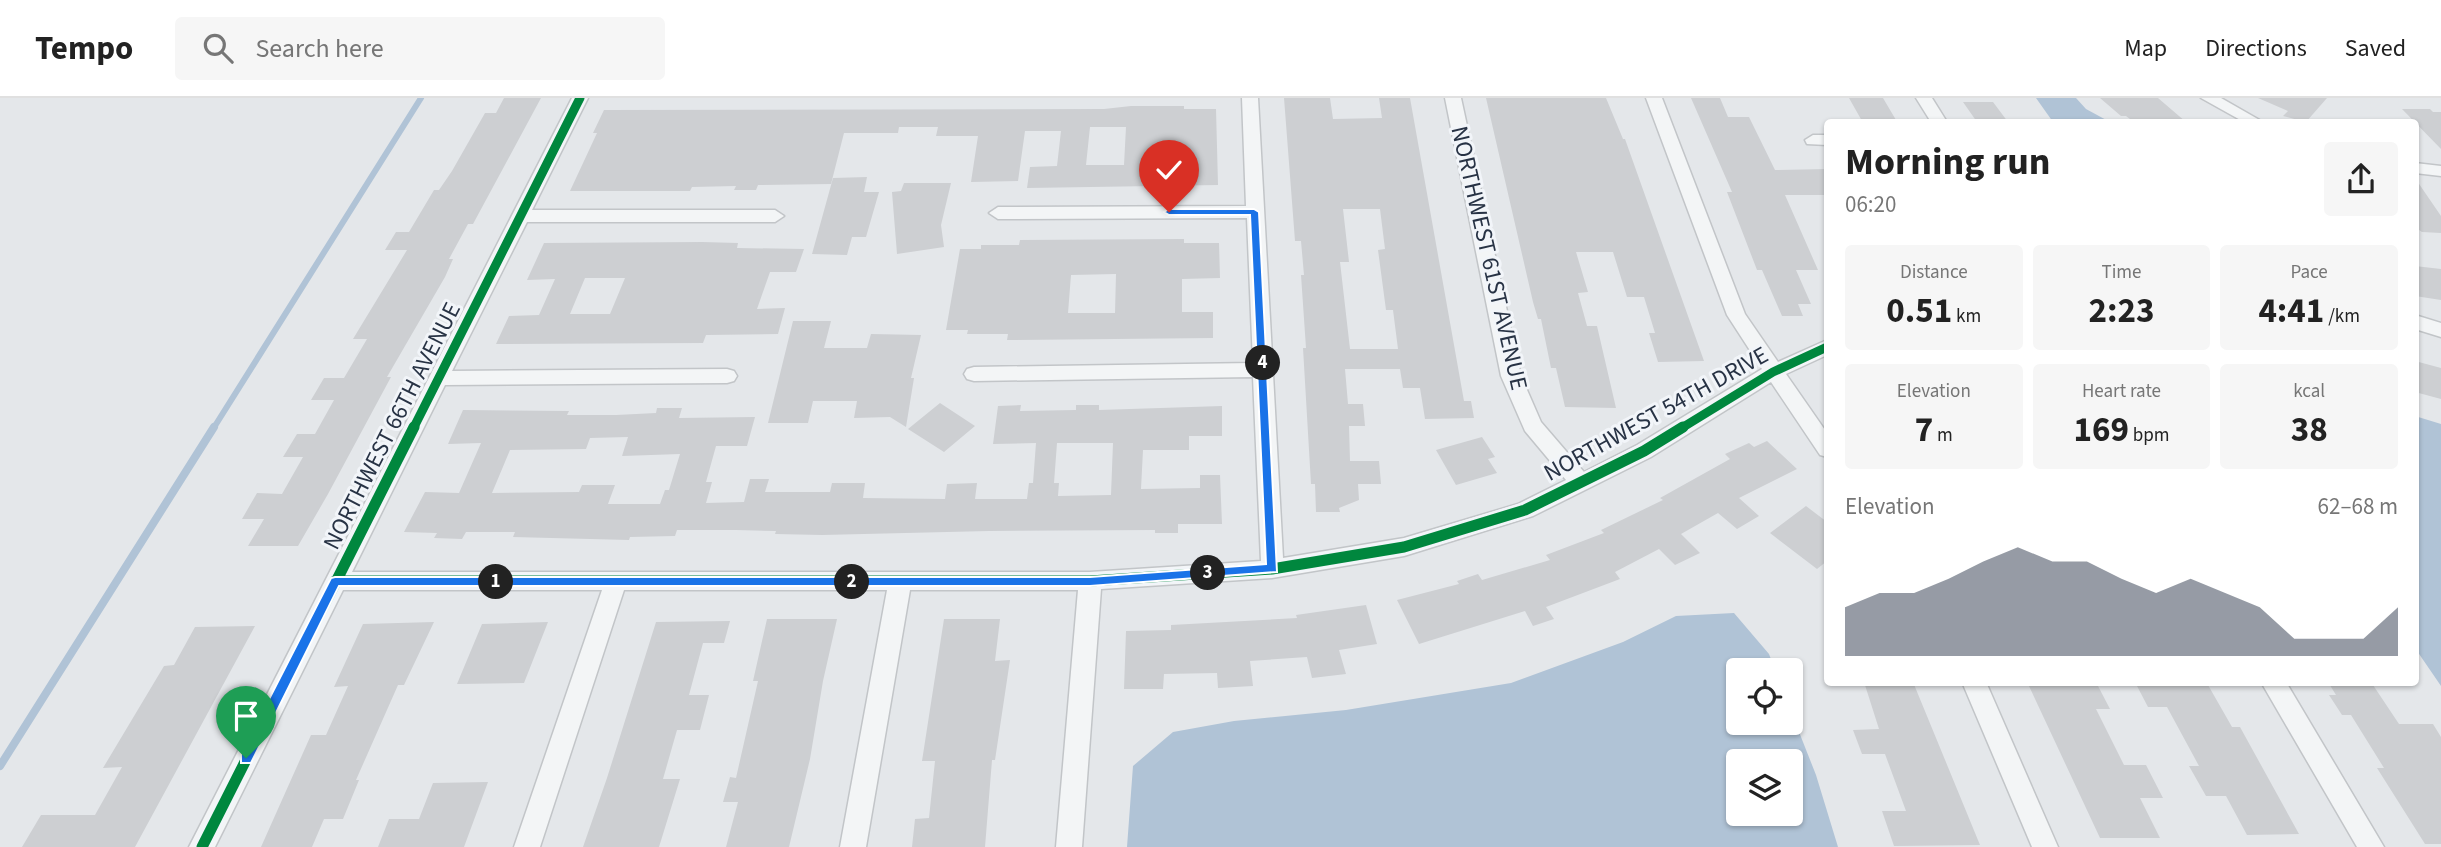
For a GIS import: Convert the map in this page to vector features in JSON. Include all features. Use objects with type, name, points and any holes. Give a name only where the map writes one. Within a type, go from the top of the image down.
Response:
[{"type":"street","name":"NORTHWEST 66TH AVENUE","points":[[202,847],[580,98]]},
{"type":"street","points":[[1250,98],[1272,569]]},
{"type":"street","name":"NORTHWEST 61ST AVENUE","points":[[1452,98],[1511,376],[1532,426],[1581,483]]},
{"type":"street","points":[[1654,98],[1736,315],[1824,445]]},
{"type":"street","points":[[1924,98],[1937,119]]},
{"type":"street","points":[[2209,98],[2249,119]]},
{"type":"street","points":[[2419,168],[2441,171]]},
{"type":"street","points":[[998,213],[1254,212]]},
{"type":"street","points":[[521,216],[775,216]]},
{"type":"street","points":[[2419,323],[2441,330]]},
{"type":"street","name":"NORTHWEST 54TH DRIVE","points":[[335,582],[1090,582],[1272,569],[1404,547],[1525,510],[1644,451],[1773,372],[1824,348]]},
{"type":"street","points":[[974,374],[1264,370]]},
{"type":"street","points":[[441,378],[727,376]]},
{"type":"street","points":[[527,847],[616,582]]},
{"type":"street","points":[[853,847],[900,582]]},
{"type":"street","points":[[1069,847],[1090,582]]},
{"type":"street","points":[[1976,686],[2045,847]]},
{"type":"street","points":[[2275,686],[2371,847]]},
{"type":"water","points":[[2036,98],[2076,98],[2086,109],[2104,119],[2051,119]]},
{"type":"water","points":[[2419,417],[2441,424],[2441,686],[2419,654]]},
{"type":"water","points":[[1734,613],[1770,658],[1726,658],[1726,735],[1800,735],[1816,775],[1838,847],[1127,847],[1133,766],[1173,732],[1234,721],[1346,710],[1511,683],[1623,642],[1676,616]]},
{"type":"building","points":[[504,98],[541,98],[473,224],[468,224],[449,259],[453,259],[445,277],[387,377],[391,377],[328,494],[298,546],[248,546],[264,519],[242,519],[257,493],[282,494],[303,457],[283,457],[297,434],[315,434],[334,400],[311,400],[324,378],[344,378],[367,339],[353,339],[407,250],[385,250],[396,232],[409,232],[434,190],[439,190],[452,171],[485,113],[496,113]]},
{"type":"building","points":[[1284,98],[1330,98],[1333,119],[1382,118],[1379,98],[1410,98],[1464,401],[1471,401],[1474,418],[1425,419],[1420,388],[1403,388],[1400,369],[1345,369],[1348,404],[1363,404],[1365,426],[1349,426],[1350,461],[1379,461],[1381,484],[1358,484],[1359,500],[1339,508],[1340,512],[1316,512],[1315,484],[1311,484],[1303,348],[1306,348],[1301,275],[1304,275],[1301,241],[1295,241]],"holes":[[[1343,209],[1380,209],[1385,249],[1378,250],[1386,310],[1393,310],[1398,349],[1350,349],[1340,262],[1349,262]]]},
{"type":"building","points":[[1486,98],[1606,98],[1625,139],[1704,361],[1658,362],[1649,333],[1655,333],[1644,297],[1627,297],[1613,252],[1576,252],[1588,292],[1578,293],[1587,326],[1597,326],[1616,408],[1565,407],[1556,368],[1551,368],[1541,319],[1538,319],[1533,302]]},
{"type":"building","points":[[1691,98],[1720,98],[1728,117],[1749,117],[1775,170],[1824,169],[1824,195],[1785,195],[1818,270],[1796,270],[1811,304],[1798,304],[1803,316],[1782,316],[1762,270],[1757,270],[1727,192],[1732,192]]},
{"type":"building","points":[[1849,98],[1883,98],[1895,119],[1861,119]]},
{"type":"building","points":[[2100,98],[2158,98],[2182,119],[2130,119],[2121,116]]},
{"type":"building","points":[[2258,98],[2327,98],[2309,119],[2283,116],[2288,111]]},
{"type":"building","points":[[1963,102],[1993,102],[2006,119],[1975,119]]},
{"type":"building","points":[[1184,106],[1184,109],[1216,109],[1218,185],[1027,188],[1030,167],[1057,166],[1061,131],[1025,131],[1018,181],[971,182],[978,136],[936,136],[938,127],[899,127],[898,133],[844,133],[831,184],[758,185],[756,190],[734,190],[736,186],[692,187],[690,191],[570,191],[597,133],[593,133],[604,110],[1104,109]],"holes":[[[1090,127],[1126,127],[1124,165],[1086,165]]]},
{"type":"building","points":[[2402,109],[2430,109],[2433,112],[2441,112],[2441,149],[2419,126],[2419,119],[2412,119]]},
{"type":"building","points":[[867,177],[864,192],[879,192],[866,237],[852,237],[847,255],[812,254],[833,178]]},
{"type":"building","points":[[904,183],[951,183],[941,225],[944,247],[897,254],[892,192],[901,191]]},
{"type":"building","points":[[2419,184],[2441,216],[2441,233],[2419,230]]},
{"type":"building","points":[[1184,239],[1184,243],[1219,243],[1220,278],[1182,279],[1182,312],[1213,312],[1213,338],[1007,340],[1008,334],[967,334],[968,330],[946,330],[960,249],[981,249],[981,245],[1019,245],[1020,240]],"holes":[[[1116,274],[1115,313],[1068,313],[1071,275]]]},
{"type":"building","points":[[702,242],[738,243],[737,248],[804,249],[796,272],[770,272],[757,309],[785,308],[778,334],[706,335],[703,343],[496,344],[509,316],[539,315],[555,279],[527,280],[544,243]],"holes":[[[585,278],[625,278],[610,314],[570,314]]]},
{"type":"building","points":[[2419,266],[2441,269],[2441,300],[2419,297]]},
{"type":"building","points":[[793,321],[831,321],[824,348],[867,348],[871,334],[921,335],[911,378],[914,378],[906,427],[890,417],[854,418],[857,401],[813,401],[808,423],[768,423]]},
{"type":"building","points":[[2419,362],[2441,368],[2441,399],[2419,393]]},
{"type":"building","points":[[940,403],[975,426],[944,452],[908,429]]},
{"type":"building","points":[[1021,405],[1020,411],[1076,410],[1076,405],[1099,405],[1099,410],[1222,406],[1222,436],[1189,436],[1189,450],[1143,450],[1141,489],[1200,488],[1200,475],[1220,475],[1222,524],[1178,524],[1178,533],[1155,533],[1155,530],[822,535],[775,534],[776,531],[677,530],[675,536],[630,537],[629,540],[513,537],[515,532],[466,532],[462,539],[434,538],[437,533],[404,532],[425,492],[459,493],[481,443],[448,444],[463,410],[569,411],[567,415],[616,415],[656,413],[657,408],[682,408],[679,418],[755,417],[747,446],[716,446],[706,482],[712,482],[706,503],[744,502],[750,479],[769,479],[765,492],[830,492],[832,483],[865,483],[863,498],[945,499],[947,484],[977,483],[975,499],[1027,499],[1029,483],[1033,483],[1036,443],[993,444],[998,406]],"holes":[[[628,437],[622,456],[680,454],[669,490],[665,490],[660,504],[608,504],[615,485],[582,485],[579,492],[492,493],[510,450],[586,449],[590,438]],[[1057,443],[1113,443],[1111,495],[1058,496],[1059,483],[1054,483]]]},
{"type":"building","points":[[1482,437],[1495,457],[1488,459],[1497,473],[1456,485],[1436,450]]},
{"type":"building","points":[[1767,441],[1797,469],[1739,498],[1759,516],[1737,529],[1718,513],[1681,534],[1700,553],[1675,565],[1659,549],[1615,572],[1620,579],[1546,607],[1554,619],[1533,626],[1525,611],[1419,644],[1397,600],[1459,584],[1457,581],[1478,574],[1482,580],[1550,560],[1546,555],[1604,533],[1601,530],[1663,500],[1660,498],[1730,459],[1725,454],[1749,443],[1754,447]]},
{"type":"building","points":[[1806,506],[1824,520],[1824,563],[1817,569],[1770,533]]},
{"type":"building","points":[[1366,605],[1377,644],[1339,650],[1346,674],[1312,678],[1307,657],[1250,661],[1253,686],[1218,688],[1217,673],[1164,674],[1163,689],[1124,689],[1126,631],[1171,630],[1171,625],[1297,618],[1296,615]]},
{"type":"building","points":[[767,619],[837,619],[810,759],[789,847],[726,847],[738,802],[723,802],[730,777],[736,778],[758,681],[753,681]]},
{"type":"building","points":[[944,619],[1000,619],[995,661],[1010,660],[995,760],[992,760],[985,847],[912,847],[915,819],[929,818],[935,761],[922,761]]},
{"type":"building","points":[[730,621],[724,643],[703,643],[689,695],[709,695],[700,730],[677,730],[663,779],[680,779],[659,847],[583,847],[656,622]]},
{"type":"building","points":[[434,622],[404,685],[398,685],[356,780],[359,780],[343,819],[324,819],[312,847],[261,847],[311,735],[326,735],[348,686],[334,687],[363,624]]},
{"type":"building","points":[[548,622],[524,683],[457,684],[482,624]]},
{"type":"building","points":[[255,626],[135,847],[22,847],[41,815],[95,815],[122,767],[103,768],[164,666],[174,665],[195,627]]},
{"type":"building","points":[[1865,686],[1915,686],[1980,845],[1894,846],[1882,811],[1906,811],[1885,754],[1862,754],[1853,730],[1879,729]]},
{"type":"building","points":[[2029,686],[2098,686],[2110,709],[2096,709],[2124,765],[2146,765],[2163,798],[2140,798],[2160,838],[2100,838]]},
{"type":"building","points":[[2137,686],[2209,686],[2232,727],[2240,727],[2299,834],[2247,835],[2226,796],[2206,796],[2189,766],[2199,766],[2167,707],[2148,707]]},
{"type":"building","points":[[2330,686],[2374,686],[2399,724],[2433,724],[2441,737],[2441,844],[2425,844],[2377,768],[2384,768],[2351,715],[2342,715],[2329,695],[2336,695]]},
{"type":"building","points":[[488,782],[464,847],[378,847],[389,819],[419,819],[433,783]]},
{"type":"waterway","points":[[213,429],[421,98]]},
{"type":"waterway","points":[[0,766],[214,427]]},
{"type":"cycle path","points":[[202,847],[580,98]]},
{"type":"cycle path","points":[[335,581],[1090,581],[1272,569],[1404,547],[1525,510],[1644,451],[1773,372],[1824,348]]},
{"type":"route","points":[[246,758],[335,582],[1090,582],[1272,569],[1254,212],[1169,212]]}]
